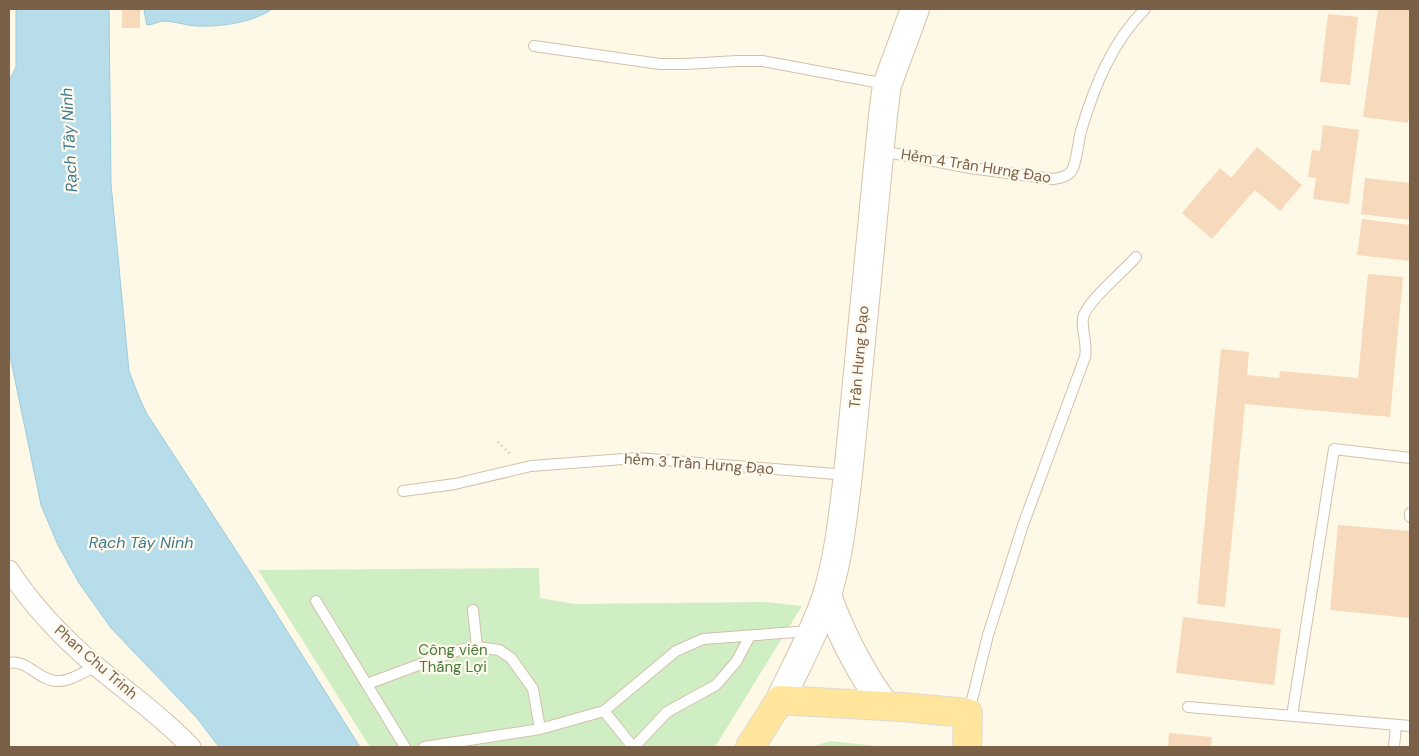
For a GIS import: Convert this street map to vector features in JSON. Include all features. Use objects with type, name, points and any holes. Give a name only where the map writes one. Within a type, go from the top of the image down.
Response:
[{"type":"main road","points":[[780,700],[968,713],[967,747]]},
{"type":"main road","name":"Trần Hưng Đạo","points":[[750,747],[780,700]]},
{"type":"street","name":"Trần Hưng Đạo","points":[[780,700],[813,631],[827,595],[835,564],[843,520],[848,475],[878,150],[887,85],[915,9]]},
{"type":"street","name":"Phan Chu Trinh","points":[[9,571],[34,604],[64,637],[96,666],[171,726],[190,747]]},
{"type":"street","points":[[827,595],[838,626],[852,656],[885,706]]},
{"type":"lane","name":"Hẻm 4 Trần Hưng Đạo","points":[[878,150],[970,168],[1053,179],[1066,176],[1074,166],[1078,141],[1091,96],[1098,80],[1126,31],[1145,9]]},
{"type":"lane","points":[[534,46],[660,64],[762,61],[887,85]]},
{"type":"lane","points":[[968,713],[988,635],[1023,525],[1085,357],[1083,319],[1092,303],[1136,257]]},
{"type":"lane","points":[[1292,716],[1334,449],[1410,458]]},
{"type":"lane","name":"hẻm 3 Trần Hưng Đạo","points":[[403,491],[455,484],[510,469],[531,466],[637,458],[848,475]]},
{"type":"lane","points":[[316,601],[405,747]]},
{"type":"lane","points":[[473,610],[477,647]]},
{"type":"lane","points":[[424,747],[540,729],[604,711],[676,651],[702,639],[813,631]]},
{"type":"lane","points":[[604,711],[634,747],[667,712],[716,685],[736,662],[750,636]]},
{"type":"lane","points":[[367,684],[459,650],[477,647],[499,650],[511,658],[533,688],[540,729]]},
{"type":"lane","points":[[9,663],[21,663],[44,678],[55,682],[66,681],[96,666]]},
{"type":"lane","points":[[1188,707],[1410,726]]},
{"type":"lane","points":[[1394,747],[1396,725]]},
{"type":"green space","name":"Công viên Thắng Lợi","points":[[539,568],[540,598],[574,604],[765,602],[802,606],[715,747],[370,747],[258,570]]},
{"type":"green space","points":[[830,741],[887,747],[811,747]]},
{"type":"water","name":"Rạch Tây Ninh","points":[[16,9],[109,9],[111,184],[129,371],[147,414],[248,569],[360,747],[219,747],[197,718],[111,628],[79,583],[58,545],[41,505],[9,351],[9,81],[16,67]]},
{"type":"water","points":[[147,9],[272,9],[245,21],[225,25],[192,26],[165,21],[147,25],[144,11]]},
{"type":"building","points":[[122,9],[140,9],[140,28],[122,28]]},
{"type":"building","points":[[1378,9],[1410,9],[1410,109],[1408,123],[1363,117]]},
{"type":"building","points":[[1328,14],[1358,17],[1350,85],[1320,82]]},
{"type":"building","points":[[1323,125],[1359,130],[1349,204],[1313,199],[1316,178],[1308,177],[1312,150],[1320,151]]},
{"type":"building","points":[[1257,147],[1302,185],[1280,211],[1255,190],[1212,239],[1182,213],[1220,168],[1231,178]]},
{"type":"building","points":[[1365,178],[1410,183],[1410,220],[1361,214]]},
{"type":"building","points":[[1362,219],[1410,225],[1410,261],[1357,255]]},
{"type":"building","points":[[1368,274],[1403,277],[1390,417],[1245,404],[1225,607],[1197,604],[1221,349],[1249,352],[1247,375],[1279,378],[1280,371],[1358,378]]},
{"type":"building","points":[[1338,525],[1410,531],[1410,618],[1330,610]]},
{"type":"building","points":[[1183,617],[1281,629],[1274,685],[1176,673]]},
{"type":"building","points":[[1169,733],[1212,737],[1211,747],[1168,747]]}]
